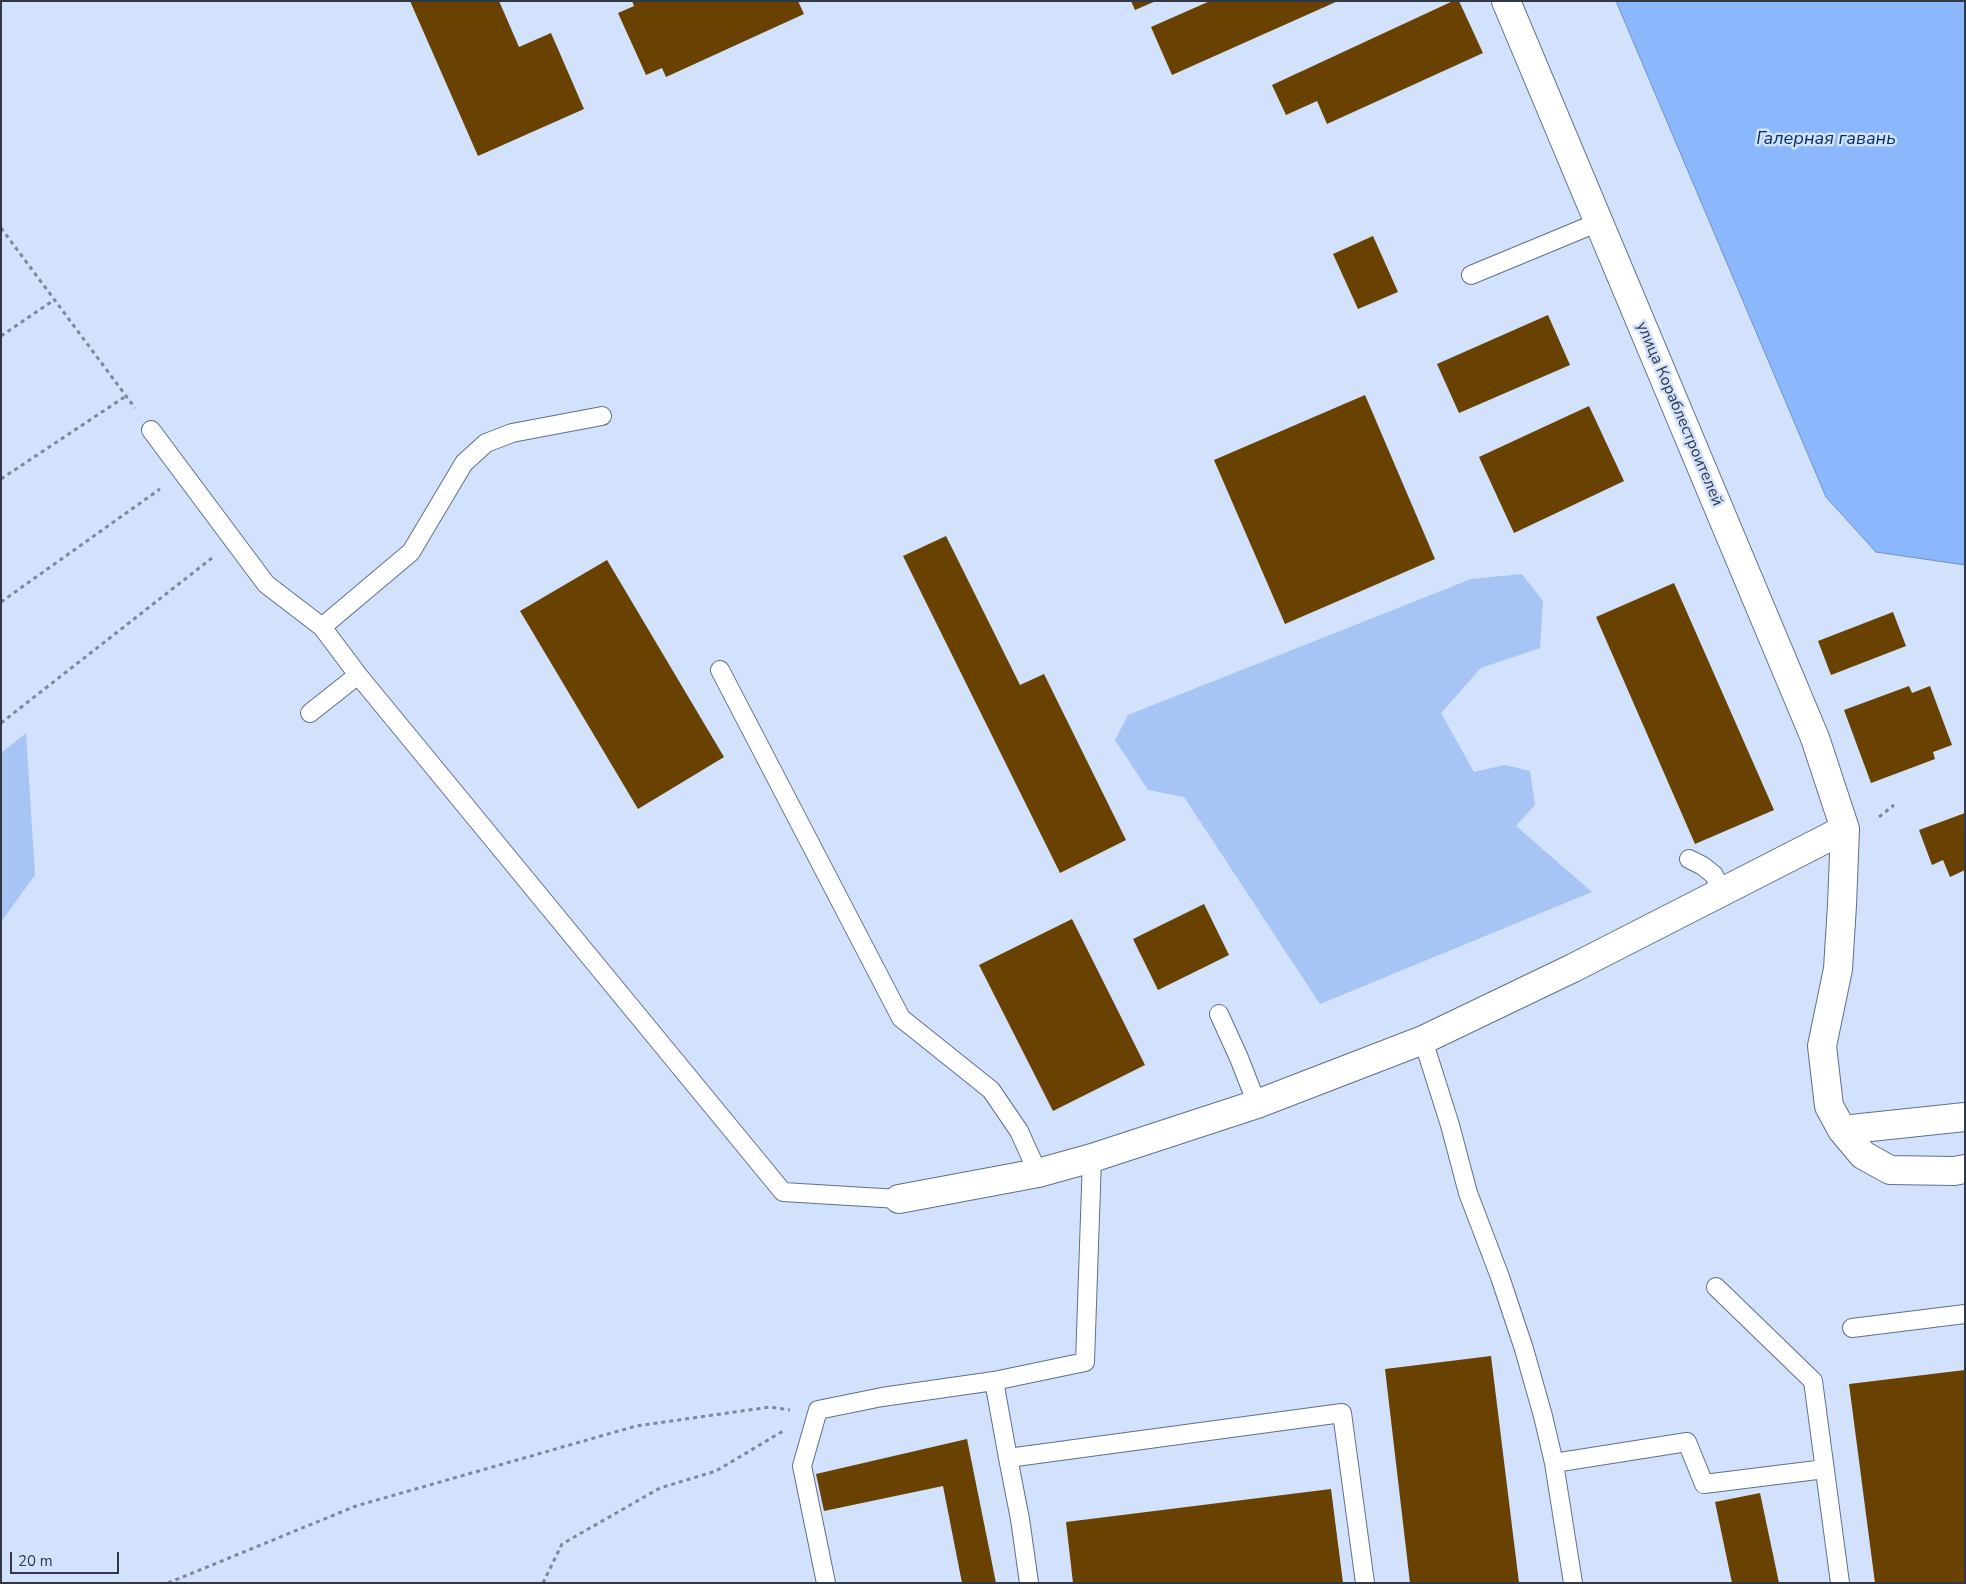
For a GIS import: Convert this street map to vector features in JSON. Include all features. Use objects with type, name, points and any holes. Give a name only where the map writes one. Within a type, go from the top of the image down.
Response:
[{"type":"street","name":"улица Кораблестроителей","points":[[1506,1],[1815,738],[1845,829]]},
{"type":"street","points":[[899,1199],[1038,1173],[1092,1158],[1257,1104],[1423,1040],[1572,968],[1845,829],[1838,969],[1822,1046],[1829,1106],[1842,1130],[1863,1155],[1890,1170],[1954,1171],[1965,1169]]},
{"type":"street","points":[[1842,1130],[1965,1117]]},
{"type":"lane","points":[[1471,275],[1598,222]]},
{"type":"lane","points":[[322,627],[410,552],[464,463],[486,444],[512,433],[602,416]]},
{"type":"lane","points":[[151,430],[266,584],[322,627],[358,675],[783,1192],[899,1199]]},
{"type":"lane","points":[[720,670],[901,1018],[991,1090],[1019,1131],[1038,1173]]},
{"type":"lane","points":[[310,713],[358,675]]},
{"type":"lane","points":[[1689,859],[1704,866],[1714,875],[1722,892]]},
{"type":"lane","points":[[1219,1014],[1257,1104]]},
{"type":"lane","points":[[1423,1040],[1450,1125],[1468,1193],[1500,1276],[1524,1349],[1554,1463],[1573,1583]]},
{"type":"lane","points":[[826,1583],[802,1466],[818,1410],[882,1397],[994,1381],[1085,1362],[1092,1158]]},
{"type":"lane","points":[[1716,1287],[1813,1381],[1840,1583]]},
{"type":"lane","points":[[1852,1328],[1965,1314]]},
{"type":"lane","points":[[994,1381],[1020,1519],[1029,1583]]},
{"type":"lane","points":[[1008,1458],[1342,1413],[1364,1583]]},
{"type":"lane","points":[[1554,1463],[1687,1442],[1704,1484],[1825,1469]]},
{"type":"path","points":[[1,228],[151,430]]},
{"type":"path","points":[[1,336],[54,300]]},
{"type":"path","points":[[1,479],[126,396]]},
{"type":"path","points":[[1,602],[183,473]]},
{"type":"path","points":[[1,723],[234,541]]},
{"type":"path","points":[[1879,817],[1894,806]]},
{"type":"path","points":[[168,1583],[356,1506],[636,1426],[770,1407]]},
{"type":"path","points":[[543,1583],[562,1544],[660,1488],[716,1471],[818,1410]]},
{"type":"shaded area","points":[[1522,574],[1543,601],[1540,648],[1481,668],[1441,713],[1474,772],[1505,765],[1530,771],[1535,805],[1516,826],[1592,892],[1320,1004],[1184,797],[1148,790],[1115,740],[1128,715],[1471,579]]},
{"type":"shaded area","points":[[26,733],[35,875],[1,922],[1,753]]},
{"type":"water","name":"Галерная гавань","points":[[1616,1],[1965,1],[1965,565],[1876,552],[1826,497]]},
{"type":"building","points":[[410,1],[499,1],[519,47],[551,33],[584,109],[478,156]]},
{"type":"building","points":[[632,1],[798,1],[804,14],[666,77],[662,68],[646,75],[618,13],[634,6]]},
{"type":"building","points":[[1131,1],[1156,1],[1135,10]]},
{"type":"building","points":[[1210,1],[1338,1],[1172,75],[1151,27]]},
{"type":"building","points":[[1453,1],[1459,1],[1483,53],[1327,124],[1317,101],[1286,115],[1272,85]]},
{"type":"building","points":[[1373,236],[1398,292],[1358,309],[1333,254]]},
{"type":"building","points":[[1548,315],[1570,365],[1459,413],[1437,364]]},
{"type":"building","points":[[1365,395],[1435,559],[1285,624],[1214,460]]},
{"type":"building","points":[[1589,406],[1624,481],[1514,533],[1479,457]]},
{"type":"building","points":[[946,536],[1020,685],[1044,674],[1126,840],[1060,873],[903,556]]},
{"type":"building","points":[[607,560],[724,757],[638,809],[520,611]]},
{"type":"building","points":[[1674,583],[1774,810],[1695,844],[1596,617]]},
{"type":"building","points":[[1893,612],[1906,646],[1831,675],[1818,641]]},
{"type":"building","points":[[1909,686],[1912,693],[1930,686],[1952,745],[1933,752],[1935,759],[1871,783],[1844,710]]},
{"type":"building","points":[[1965,813],[1965,870],[1950,877],[1943,860],[1932,865],[1919,830]]},
{"type":"building","points":[[1204,904],[1229,955],[1158,990],[1133,939]]},
{"type":"building","points":[[1072,919],[1145,1065],[1053,1111],[979,965]]},
{"type":"building","points":[[1491,1356],[1519,1583],[1410,1583],[1385,1369]]},
{"type":"building","points":[[1965,1370],[1965,1583],[1875,1583],[1849,1384]]},
{"type":"building","points":[[967,1439],[996,1583],[962,1583],[943,1486],[824,1511],[816,1474]]},
{"type":"building","points":[[1331,1489],[1343,1583],[1073,1583],[1066,1522]]},
{"type":"building","points":[[1760,1493],[1779,1583],[1732,1583],[1715,1502]]}]
